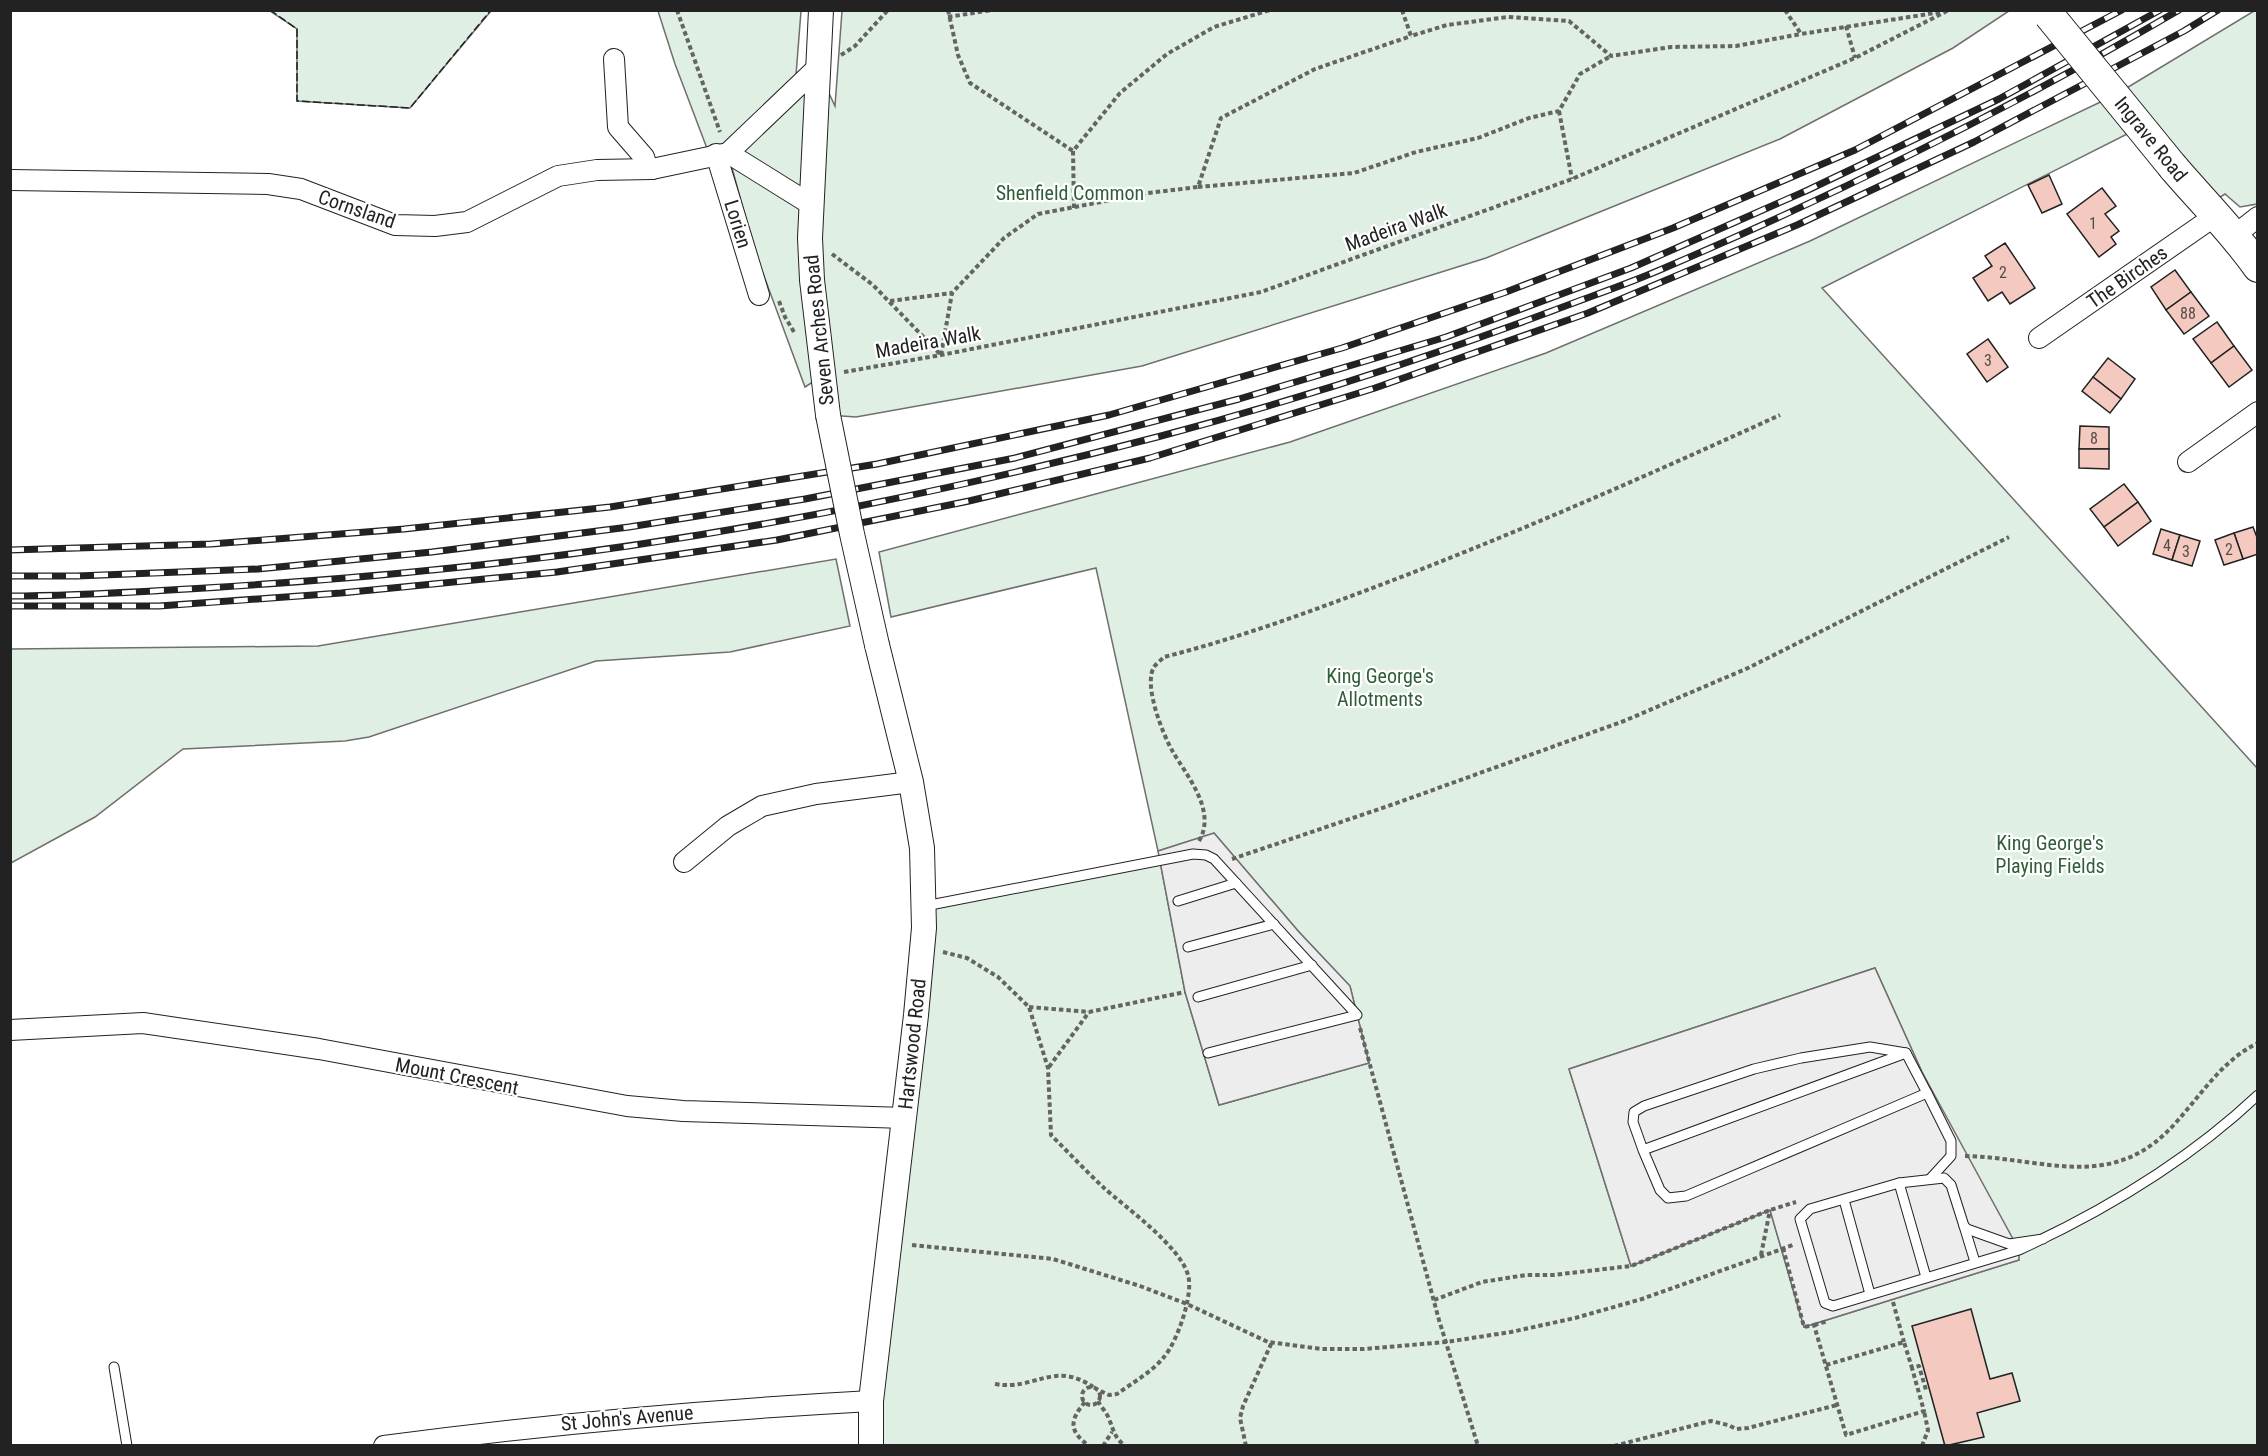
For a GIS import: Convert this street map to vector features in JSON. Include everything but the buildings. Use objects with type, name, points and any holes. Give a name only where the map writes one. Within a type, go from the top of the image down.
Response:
[{"type":"main road","name":"Ingrave Road","points":[[2048,13],[2173,167],[2236,223],[2258,267]]},
{"type":"street","name":"Seven Arches Road","points":[[821,10],[810,204],[812,280],[828,415],[852,534],[878,645]]},
{"type":"street","points":[[614,59],[618,127],[652,170]]},
{"type":"street","name":"Cornsland","points":[[10,180],[268,184],[301,189],[395,225],[435,226],[466,222],[558,176],[597,170],[652,170],[722,153],[817,68]]},
{"type":"street","points":[[722,153],[810,204]]},
{"type":"street","name":"Lorien","points":[[722,153],[759,295]]},
{"type":"street","name":"The Birches","points":[[2038,338],[2236,223]]},
{"type":"street","points":[[2188,462],[2258,412]]},
{"type":"street","name":"Hartswood Road","points":[[871,1446],[871,1401],[905,1118],[923,906],[922,848],[911,782],[878,645]]},
{"type":"street","points":[[684,862],[728,826],[762,806],[816,795],[911,782]]},
{"type":"street","name":"Mount Crescent","points":[[10,1030],[143,1023],[320,1049],[627,1107],[683,1112],[905,1118]]},
{"type":"street","name":"St John's Avenue","points":[[384,1446],[595,1420],[757,1407],[871,1401]]},
{"type":"lane","points":[[923,906],[1179,857],[1200,854],[1214,860],[1357,1016],[1208,1053]]},
{"type":"lane","points":[[1178,901],[1236,883]]},
{"type":"lane","points":[[1188,947],[1274,924]]},
{"type":"lane","points":[[1198,997],[1312,965]]},
{"type":"lane","points":[[1906,1053],[1870,1047],[1801,1058],[1755,1069],[1644,1106],[1634,1112],[1633,1122],[1660,1190],[1668,1198],[1686,1196],[1927,1093]]},
{"type":"lane","points":[[1906,1053],[1951,1141],[1951,1156],[1930,1179]]},
{"type":"lane","points":[[1643,1150],[1906,1053]]},
{"type":"lane","points":[[1975,1262],[1951,1185],[1944,1178],[1899,1183],[1806,1211],[1800,1219],[1825,1303],[1833,1306],[2019,1250],[2043,1239],[2120,1199],[2190,1153],[2258,1095]]},
{"type":"lane","points":[[1899,1183],[1926,1277]]},
{"type":"lane","points":[[1844,1200],[1870,1294]]},
{"type":"lane","points":[[1964,1226],[2009,1244],[2043,1239]]},
{"type":"lane","points":[[114,1367],[127,1446]]},
{"type":"path","points":[[817,68],[855,46],[888,10]]},
{"type":"path","points":[[948,10],[958,55],[970,83],[1073,151]]},
{"type":"path","points":[[948,17],[992,10]]},
{"type":"path","points":[[1074,208],[1073,151],[1120,93],[1167,54],[1214,27],[1270,10]]},
{"type":"path","points":[[1402,10],[1411,36]]},
{"type":"path","points":[[1785,10],[1801,34]]},
{"type":"path","points":[[1572,179],[1559,111],[1580,74],[1611,56],[1671,47],[1737,46],[1846,26],[1947,11]]},
{"type":"path","name":"Madeira Walk","points":[[823,375],[941,355],[1261,292],[1572,179],[1854,58],[1947,11]]},
{"type":"path","points":[[1198,187],[1221,118],[1315,69],[1411,36],[1447,25],[1508,17],[1569,21],[1611,56]]},
{"type":"path","points":[[1846,26],[1854,58]]},
{"type":"path","points":[[941,355],[952,293],[1004,238],[1038,214],[1148,193],[1354,173],[1416,152],[1478,138],[1529,118],[1559,111]]},
{"type":"path","points":[[810,238],[873,285],[941,355]]},
{"type":"path","points":[[889,302],[952,293]]},
{"type":"path","points":[[1179,857],[1198,843],[1205,826],[1204,813],[1198,796],[1171,749],[1153,700],[1151,686],[1153,668],[1164,657],[1317,609],[1485,545],[1658,471],[1780,415]]},
{"type":"path","points":[[1214,860],[1228,860],[1394,804],[1624,721],[1748,668],[2009,537]]},
{"type":"path","points":[[921,948],[967,958],[998,977],[1029,1006],[1048,1068],[1051,1135],[1104,1188],[1143,1219],[1176,1255],[1188,1274],[1190,1286],[1187,1304],[1164,1357],[1117,1394],[1109,1395],[1084,1381],[1067,1375],[1054,1375],[1016,1385],[995,1383]]},
{"type":"path","points":[[1029,1006],[1089,1012],[1185,992]]},
{"type":"path","points":[[1048,1068],[1089,1012]]},
{"type":"path","points":[[1357,1016],[1446,1342],[1478,1446]]},
{"type":"path","points":[[1761,1255],[1770,1210]]},
{"type":"path","points":[[890,1243],[1053,1259],[1140,1286],[1272,1342],[1312,1348],[1364,1349],[1446,1342],[1511,1332],[1575,1318],[1642,1299],[1806,1240]]},
{"type":"path","points":[[1783,1248],[1804,1328],[1836,1318]]},
{"type":"path","points":[[1882,1304],[1893,1300],[1928,1430],[1922,1446]]},
{"type":"path","points":[[1814,1325],[1846,1435],[1924,1411]]},
{"type":"path","points":[[1246,1446],[1240,1418],[1243,1406],[1272,1342]]},
{"type":"path","points":[[1826,1365],[1904,1342]]},
{"type":"path","points":[[1912,1368],[1919,1366],[1926,1390]]},
{"type":"path","points":[[1098,1401],[1093,1405],[1085,1402],[1082,1397],[1083,1392],[1087,1388],[1094,1388],[1099,1393],[1098,1401],[1109,1419],[1112,1432],[1116,1439],[1125,1446]]},
{"type":"path","points":[[1085,1402],[1078,1410],[1072,1425],[1074,1432],[1089,1446]]},
{"type":"path","points":[[1614,1446],[1711,1421],[1737,1429],[1748,1428],[1837,1405]]},
{"type":"path","points":[[1103,1446],[1112,1432]]},
{"type":"green space","points":[[270,11],[491,11],[410,108],[297,101],[297,29]]},
{"type":"green space","name":"Shenfield Common","points":[[658,11],[801,11],[795,88],[817,68],[835,106],[842,11],[2009,11],[1953,48],[1780,139],[1486,258],[1142,366],[856,417],[828,415],[822,376],[805,387],[754,249],[728,153],[708,151],[675,64]]},
{"type":"green space","points":[[2257,11],[2257,204],[2240,207],[2225,194],[2200,210],[2141,127],[1822,288],[2257,768],[2257,1445],[879,1446],[871,1401],[923,906],[1160,861],[1185,992],[1219,1105],[1369,1063],[1350,986],[1299,932],[1214,833],[1158,851],[1096,568],[891,617],[879,552],[1290,442],[1546,353],[1810,241],[2115,95]],"holes":[[[1875,968],[1922,1072],[2019,1260],[1804,1327],[1770,1210],[1631,1266],[1569,1069]]]},
{"type":"green space","points":[[836,559],[850,626],[730,652],[596,661],[369,737],[345,741],[183,749],[95,817],[11,863],[11,649],[318,646]]},
{"type":"shaded area","points":[[1214,833],[1299,932],[1350,986],[1369,1063],[1219,1105],[1185,992],[1158,851]]},
{"type":"shaded area","points":[[1875,968],[1922,1072],[2019,1250],[2019,1260],[1804,1327],[1770,1210],[1631,1266],[1569,1069]]},
{"type":"railway","points":[[10,550],[211,544],[404,529],[610,507],[877,464],[1109,415],[1342,348],[1506,292],[1673,228],[1855,150],[2122,10]]},
{"type":"railway","points":[[10,576],[77,576],[258,569],[432,552],[629,527],[805,499],[1015,458],[1239,399],[1446,337],[1631,268],[1808,190],[1999,99],[2160,10]]},
{"type":"railway","points":[[10,596],[130,592],[334,579],[524,560],[616,548],[799,518],[890,500],[1161,436],[1309,394],[1407,362],[1504,329],[1655,272],[1799,208],[1928,146],[2055,80],[2179,10]]},
{"type":"railway","points":[[10,606],[159,606],[341,593],[557,572],[777,540],[969,501],[1150,458],[1375,388],[1588,313],[1797,225],[1974,142],[2184,31],[2218,10]]},
{"type":"fence","points":[[270,10],[297,29],[297,101],[410,108],[491,10]]},
{"type":"park label","name":"King George's Allotments","points":[[1380,688]]},
{"type":"park label","name":"King George's Playing Fields","points":[[2050,854]]}]
